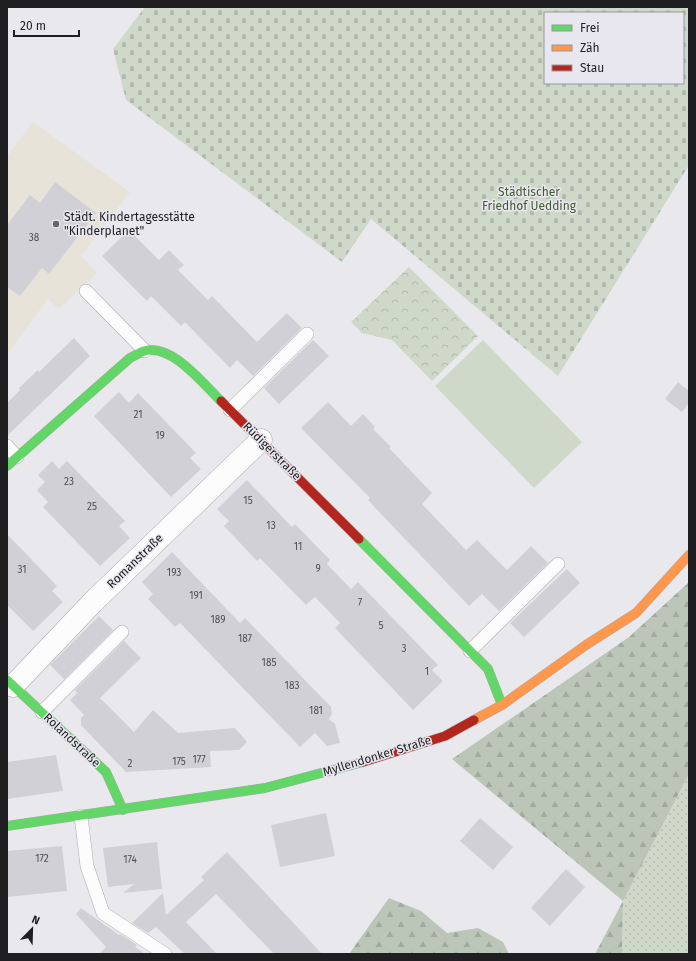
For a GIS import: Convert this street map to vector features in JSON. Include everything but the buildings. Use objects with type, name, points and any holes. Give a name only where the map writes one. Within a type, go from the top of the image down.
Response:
[{"type":"street","name":"Rüdigerstraße","points":[[7,466],[130,358],[145,352],[164,352],[180,362],[261,440],[488,669],[502,705]]},
{"type":"street","name":"Romanstraße","points":[[10,683],[261,440]]},
{"type":"street","name":"Myllendonker Straße","points":[[7,826],[265,788],[376,758],[445,736],[502,705],[586,645],[636,613],[689,555]]},
{"type":"street","name":"Rolandstraße","points":[[10,683],[106,772],[123,810]]},
{"type":"lane","points":[[86,290],[145,352]]},
{"type":"lane","points":[[230,410],[307,334]]},
{"type":"lane","points":[[7,446],[17,456]]},
{"type":"lane","points":[[470,651],[558,564]]},
{"type":"lane","points":[[42,712],[122,632]]},
{"type":"lane","points":[[81,816],[88,866],[103,913],[165,954]]},
{"type":"shaded area","name":"Städt. Kindertagesstätte \"Kinderplanet\"","points":[[33,122],[130,192],[81,256],[97,273],[59,309],[48,299],[7,354],[7,156]]},
{"type":"green space","name":"Städtischer Friedhof Uedding","points":[[145,7],[689,7],[689,165],[558,376],[371,219],[342,262],[126,100],[113,49]]},
{"type":"green space","points":[[409,267],[478,336],[432,381],[392,340],[362,333],[351,322]]},
{"type":"green space","points":[[483,340],[582,442],[534,488],[435,386]]},
{"type":"green space","points":[[689,582],[689,774],[623,901],[452,759],[629,637]]},
{"type":"green space","points":[[689,774],[689,954],[622,954],[623,901]]},
{"type":"green space","points":[[389,898],[421,911],[447,933],[478,928],[503,942],[509,954],[349,954]]},
{"type":"green space","points":[[623,901],[622,954],[595,954]]},
{"type":"traffic: fast","points":[[7,466],[130,358],[144,351],[155,350],[176,359],[196,376],[221,401]]},
{"type":"traffic: fast","points":[[359,539],[488,669],[502,705]]},
{"type":"traffic: fast","points":[[7,680],[106,772],[123,810]]},
{"type":"traffic: fast","points":[[7,826],[265,788],[363,762]]},
{"type":"traffic: slow","points":[[474,720],[502,705],[586,645],[636,613],[689,555]]},
{"type":"traffic: jam","points":[[221,401],[359,539]]},
{"type":"traffic: jam","points":[[363,762],[445,736],[474,720]]},
{"type":"place","name":"Städt. Kindertagesstätte \"Kinderplanet\"","points":[[56,224]]}]
